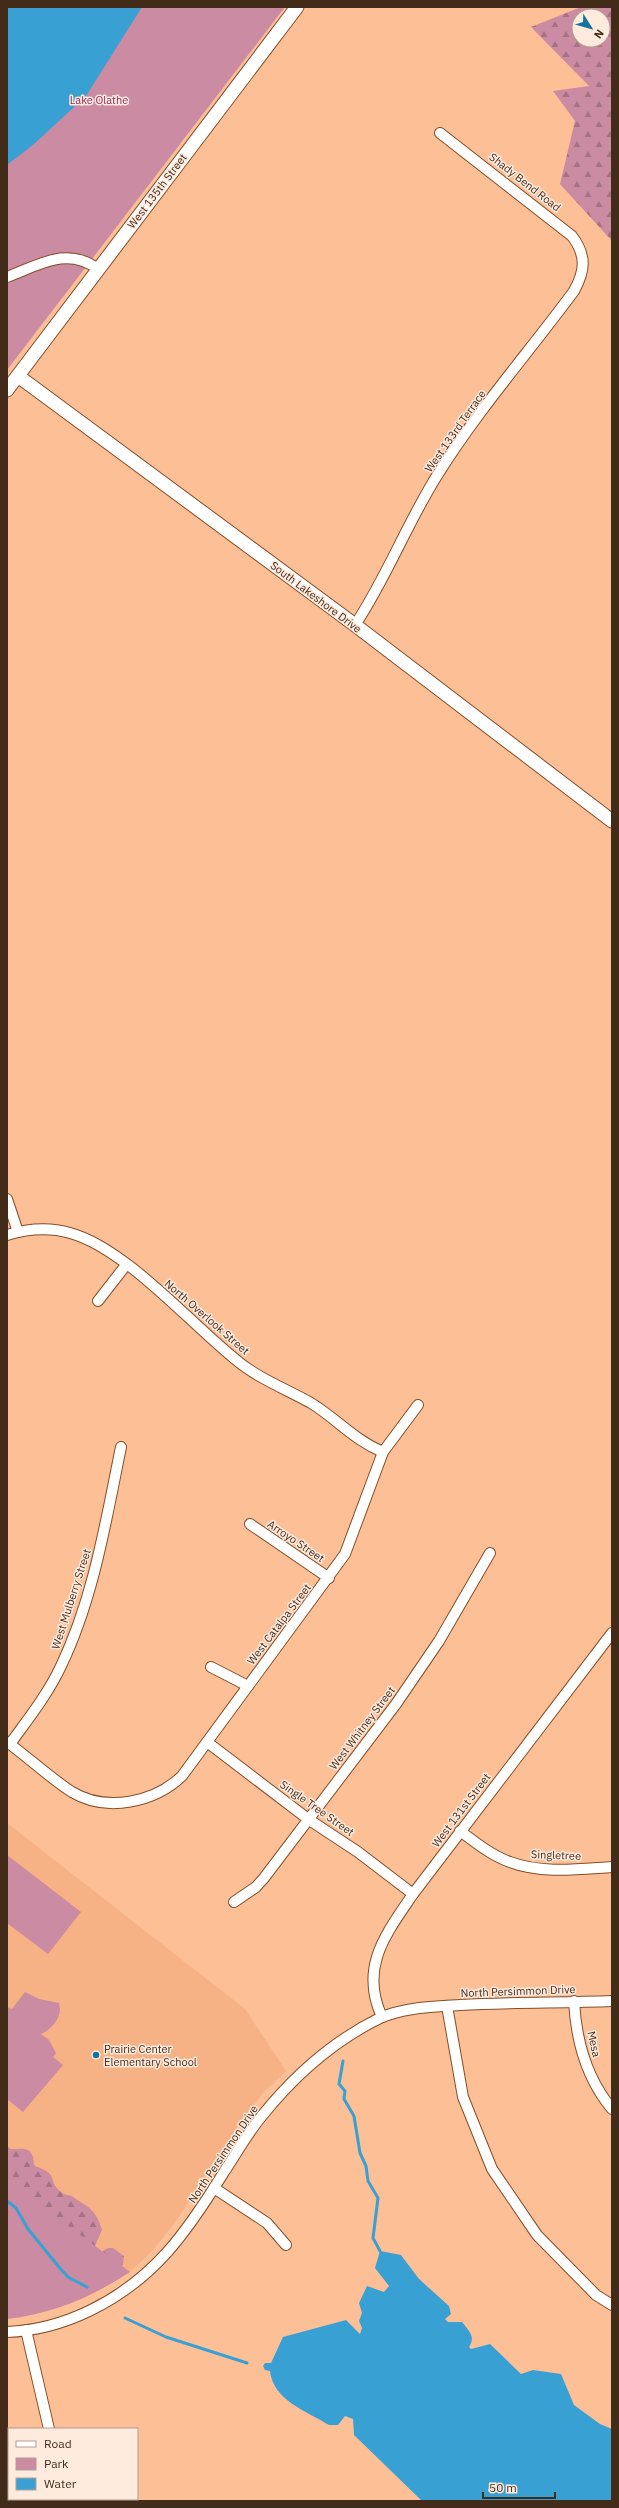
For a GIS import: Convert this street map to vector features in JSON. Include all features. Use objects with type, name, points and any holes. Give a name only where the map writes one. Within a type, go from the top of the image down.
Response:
[{"type":"street","name":"West 135th Street","points":[[7,390],[297,7]]},
{"type":"street","name":"Shady Bend Road","points":[[440,133],[562,227],[580,246],[584,259]]},
{"type":"street","points":[[7,277],[58,259],[74,257],[83,259],[98,269]]},
{"type":"street","name":"West 133rd Terrace","points":[[355,625],[379,589],[437,475],[456,447],[574,291],[584,269],[584,259]]},
{"type":"street","name":"South Lakeshore Drive","points":[[18,376],[355,625],[612,821]]},
{"type":"street","points":[[7,1199],[18,1232]]},
{"type":"street","name":"North Overlook Street","points":[[7,1235],[18,1232],[52,1229],[87,1239],[126,1265],[235,1360],[311,1404],[365,1444],[383,1452]]},
{"type":"street","points":[[98,1301],[126,1265]]},
{"type":"street","name":"West Catalpa Street","points":[[8,1743],[72,1792],[88,1799],[106,1802],[143,1799],[161,1793],[182,1776],[329,1578],[345,1554],[383,1452],[418,1405]]},
{"type":"street","name":"West Mulberry Street","points":[[8,1743],[51,1686],[70,1646],[100,1549],[122,1447]]},
{"type":"street","name":"Arroyo Street","points":[[250,1524],[329,1578]]},
{"type":"street","name":"West Whitney Street","points":[[234,1902],[256,1887],[264,1878],[400,1697],[439,1641],[490,1553]]},
{"type":"street","name":"West 131st Street","points":[[382,2017],[378,2008],[372,1976],[383,1938],[413,1894],[460,1831],[612,1633]]},
{"type":"street","points":[[211,1667],[248,1686]]},
{"type":"street","name":"Single Tree Street","points":[[207,1742],[308,1819],[358,1852],[413,1894]]},
{"type":"street","name":"Singletree","points":[[460,1831],[505,1860],[522,1866],[557,1869],[612,1867]]},
{"type":"street","name":"North Persimmon Drive","points":[[7,2332],[26,2330],[75,2317],[125,2291],[157,2265],[179,2240],[250,2131],[279,2095],[344,2037],[382,2017],[406,2009],[574,2001],[612,2001]]},
{"type":"street","name":"Mesa","points":[[574,2001],[583,2058],[601,2096],[612,2109]]},
{"type":"street","points":[[447,2006],[463,2097],[492,2169],[536,2235],[596,2295],[612,2306]]},
{"type":"street","points":[[214,2188],[267,2223],[286,2245]]},
{"type":"street","points":[[26,2330],[49,2428]]},
{"type":"shaded area","points":[[7,1823],[245,2009],[286,2071],[264,2092],[242,2120],[174,2224],[153,2250],[130,2272],[7,2180]]},
{"type":"green space","name":"Lake Olathe","points":[[7,7],[285,7],[7,370]]},
{"type":"green space","points":[[612,7],[612,241],[560,184],[575,121],[553,91],[589,86],[531,27],[571,11],[571,48],[611,48],[611,8],[578,8]]},
{"type":"green space","points":[[7,1855],[81,1912],[48,1954],[7,1923]]},
{"type":"green space","points":[[25,1992],[39,1999],[59,2003],[60,2008],[56,2022],[53,2026],[41,2034],[49,2040],[56,2053],[53,2057],[63,2065],[23,2112],[7,2099],[7,2007],[12,2009]]},
{"type":"green space","points":[[7,2146],[11,2149],[24,2149],[32,2153],[35,2166],[43,2169],[51,2175],[57,2188],[66,2195],[72,2196],[87,2206],[97,2217],[102,2230],[93,2250],[86,2296],[56,2308],[29,2309],[7,2307]]},
{"type":"green space","points":[[7,2180],[130,2272],[86,2297],[56,2309],[24,2317],[7,2319]]},
{"type":"green space","points":[[108,2248],[113,2248],[124,2256],[123,2265],[117,2270],[99,2253]]},
{"type":"water","name":"Lake Olathe","points":[[7,7],[142,7],[86,96],[34,144],[7,165]]},
{"type":"water","points":[[380,2251],[401,2255],[419,2279],[449,2306],[451,2314],[445,2319],[448,2322],[462,2322],[472,2337],[469,2347],[471,2349],[490,2344],[521,2374],[533,2370],[561,2374],[574,2405],[600,2424],[612,2429],[612,2501],[422,2501],[354,2435],[353,2419],[345,2416],[338,2425],[329,2425],[292,2404],[277,2390],[272,2381],[270,2371],[265,2370],[263,2366],[265,2363],[271,2363],[283,2337],[346,2320],[360,2334],[362,2328],[359,2321],[362,2313],[359,2303],[367,2286],[384,2292],[389,2286],[375,2268]]},
{"type":"waterway","points":[[343,2061],[339,2084],[345,2091],[344,2099],[354,2116],[360,2153],[366,2166],[368,2181],[378,2198],[373,2238],[380,2251]]},
{"type":"waterway","points":[[7,2201],[16,2208],[28,2229],[68,2277],[87,2287]]},
{"type":"waterway","points":[[125,2318],[166,2337],[247,2363]]},
{"type":"place","name":"Prairie Center Elementary School","points":[[96,2055]]}]
